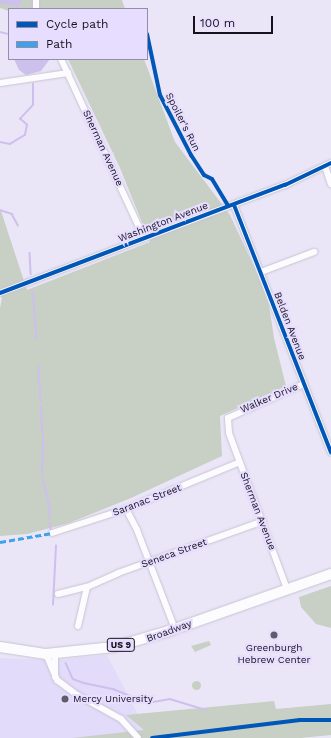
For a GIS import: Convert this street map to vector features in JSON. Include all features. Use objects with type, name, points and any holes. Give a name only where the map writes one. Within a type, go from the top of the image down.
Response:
[{"type":"main road","name":"Broadway","points":[[0,647],[50,654],[109,648],[175,629],[287,588],[331,574]]},
{"type":"street","name":"Sherman Avenue","points":[[62,60],[144,238]]},
{"type":"street","points":[[0,83],[68,73]]},
{"type":"street","name":"Washington Avenue","points":[[0,293],[234,204],[331,163]]},
{"type":"street","points":[[325,166],[331,184]]},
{"type":"street","name":"Belden Avenue","points":[[234,204],[331,453]]},
{"type":"street","points":[[261,272],[314,252]]},
{"type":"street","name":"Walker Drive","points":[[229,433],[228,418],[231,415],[304,384]]},
{"type":"street","name":"Sherman Avenue","points":[[229,433],[287,588]]},
{"type":"street","name":"Saranac Street","points":[[52,533],[126,509],[240,462]]},
{"type":"street","points":[[126,509],[149,562],[175,629]]},
{"type":"street","name":"Seneca Street","points":[[58,594],[87,587],[149,562],[263,521]]},
{"type":"street","points":[[78,626],[87,587]]},
{"type":"street","points":[[50,654],[55,677]]},
{"type":"street","points":[[50,654],[55,677],[74,693],[121,719],[138,738]]},
{"type":"shaded area","points":[[0,0],[122,0],[125,8],[8,8],[8,11],[0,8]]},
{"type":"shaded area","points":[[0,0],[22,0],[18,7],[0,3]]},
{"type":"shaded area","points":[[14,60],[49,60],[41,71],[26,75],[19,70]]},
{"type":"shaded area","points":[[68,60],[144,60],[175,142],[230,215],[256,271],[269,305],[274,338],[286,386],[220,416],[222,456],[131,498],[69,523],[27,534],[0,536],[0,308],[2,298],[0,294],[0,208],[27,290],[150,242],[120,168]]},
{"type":"shaded area","points":[[331,586],[331,628],[316,624],[301,607],[299,597]]},
{"type":"shaded area","points":[[209,641],[211,645],[195,652],[191,646]]},
{"type":"shaded area","name":"Mercy University","points":[[107,655],[150,738],[0,738],[0,658],[56,660]]},
{"type":"shaded area","points":[[196,680],[201,685],[196,690],[191,685]]},
{"type":"shaded area","points":[[274,701],[276,709],[331,704],[331,735],[301,738],[72,738],[144,730],[126,715]]},
{"type":"waterway","points":[[0,32],[8,34]]},
{"type":"waterway","points":[[0,142],[10,144],[25,135],[27,125],[20,119],[33,105],[33,84]]},
{"type":"waterway","points":[[0,210],[12,214],[18,225]]},
{"type":"waterway","points":[[30,253],[31,274]]},
{"type":"waterway","points":[[33,291],[35,315]]},
{"type":"waterway","points":[[35,317],[37,340]]},
{"type":"waterway","points":[[39,366],[41,401]]},
{"type":"waterway","points":[[41,406],[43,432]]},
{"type":"waterway","points":[[42,473],[43,437]]},
{"type":"waterway","points":[[43,478],[49,502],[50,518]]},
{"type":"waterway","points":[[50,523],[51,529]]},
{"type":"waterway","points":[[53,605],[56,546]]},
{"type":"waterway","points":[[66,663],[73,679],[84,683],[113,689],[148,703],[170,699],[206,710]]},
{"type":"marked path","points":[[0,542],[52,533]]},
{"type":"cycle path","name":"Spoiler's Run","points":[[148,39],[160,95],[191,155],[204,175],[212,179],[228,206]]},
{"type":"cycle path","points":[[0,293],[285,185],[331,163]]},
{"type":"cycle path","points":[[234,205],[331,453]]},
{"type":"cycle path","points":[[152,738],[300,720],[331,720]]},
{"type":"place","name":"Greenburgh Hebrew Center","points":[[274,635]]},
{"type":"place","name":"Mercy University","points":[[65,699]]}]
